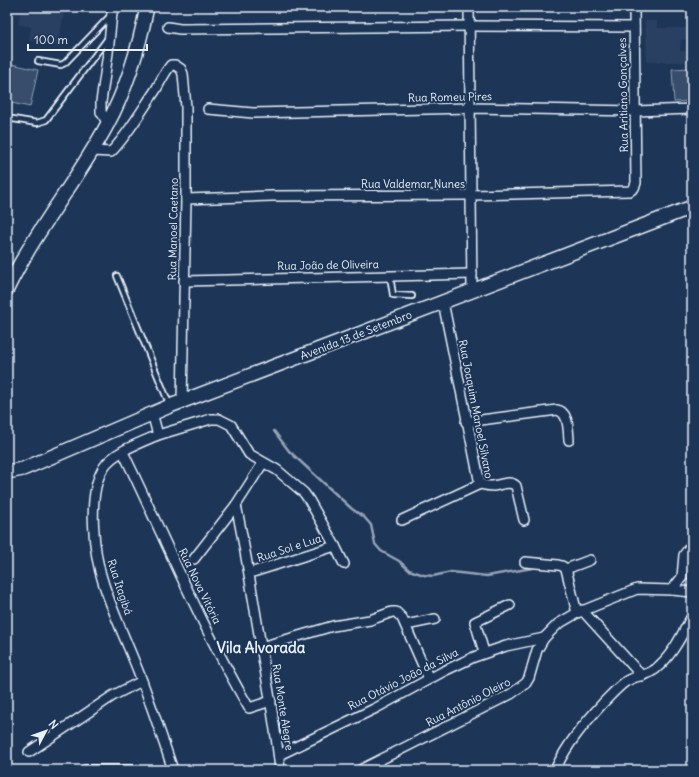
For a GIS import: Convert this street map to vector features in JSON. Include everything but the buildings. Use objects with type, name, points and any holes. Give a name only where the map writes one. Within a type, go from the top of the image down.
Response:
[{"type":"main road","points":[[7,288],[20,262],[108,124],[128,79],[136,56],[147,7]]},
{"type":"main road","name":"Avenida 13 de Setembro","points":[[7,479],[23,469],[152,413],[692,207]]},
{"type":"main road","points":[[7,277],[20,262]]},
{"type":"main road","name":"Avenida 13 de Setembro","points":[[7,472],[23,469]]},
{"type":"street","points":[[469,7],[472,290]]},
{"type":"street","name":"Rua Aritiano Gonçalves","points":[[634,7],[636,183]]},
{"type":"street","points":[[108,124],[101,112],[101,102],[113,10]]},
{"type":"street","points":[[168,27],[180,29],[469,26],[634,27]]},
{"type":"street","name":"Rua Manoel Caetano","points":[[92,151],[111,152],[119,144],[154,92],[166,70],[171,65],[175,65],[181,69],[184,79],[186,199],[184,281],[176,404]]},
{"type":"street","name":"Rua Romeu Pires","points":[[208,109],[253,113],[470,108],[635,111],[692,109]]},
{"type":"street","name":"Rua Valdemar Nunes","points":[[186,199],[272,196],[471,195],[630,191],[634,188],[636,183]]},
{"type":"street","name":"Rua João de Oliveira","points":[[184,281],[472,274]]},
{"type":"street","name":"Rua Joaquim Manoel Silvano","points":[[402,520],[480,484],[466,422],[443,302]]},
{"type":"street","points":[[466,422],[561,410],[566,419],[569,440]]},
{"type":"street","points":[[152,413],[158,435]]},
{"type":"street","name":"Rua Sol e Lua","points":[[158,435],[203,421],[219,419],[230,425],[249,454],[277,470],[304,493],[335,546],[250,573]]},
{"type":"street","name":"Rua Itagibá","points":[[158,435],[123,452],[104,465],[99,476],[95,494],[93,518],[98,558],[104,584],[142,681],[173,770]]},
{"type":"street","name":"Rua Nova Vitória","points":[[123,452],[181,577],[245,702],[249,708],[271,701]]},
{"type":"street","points":[[194,559],[236,505],[263,463]]},
{"type":"street","points":[[480,484],[493,486],[510,483],[514,484],[516,486],[524,520]]},
{"type":"street","name":"Rua Monte Alegre","points":[[236,505],[250,573],[271,701],[280,770]]},
{"type":"street","points":[[672,590],[682,577],[684,555],[692,544]]},
{"type":"street","points":[[335,546],[344,564]]},
{"type":"street","points":[[566,569],[590,560]]},
{"type":"street","points":[[525,562],[558,565],[566,569],[579,611],[642,676]]},
{"type":"street","name":"Rua Antônio Oleiro","points":[[360,770],[520,688],[529,678],[537,650],[544,638],[558,624],[579,611],[637,589],[692,592]]},
{"type":"street","points":[[484,652],[475,622],[510,605]]},
{"type":"street","points":[[261,647],[333,626],[370,620],[396,612],[406,625],[429,679]]},
{"type":"street","points":[[555,770],[566,749],[587,720],[624,683],[631,678],[652,672],[667,658],[692,616]]},
{"type":"street","points":[[406,625],[435,619]]},
{"type":"street","name":"Rua Otávio João da Silva","points":[[278,755],[376,708],[444,671],[484,652],[544,638]]},
{"type":"street","points":[[29,752],[114,695],[142,681]]},
{"type":"street","points":[[85,770],[135,770]]},
{"type":"lane","points":[[38,61],[61,65],[65,63],[113,10]]},
{"type":"lane","points":[[7,118],[37,123],[46,120],[109,37]]},
{"type":"lane","points":[[117,276],[176,404]]},
{"type":"lane","points":[[390,276],[393,295],[412,296]]},
{"type":"shaded area","points":[[34,7],[65,7],[58,46],[29,40],[31,27],[18,24],[21,11],[32,14]]},
{"type":"shaded area","points":[[645,21],[657,21],[657,28],[692,28],[692,39],[681,40],[680,51],[692,51],[692,62],[647,62]]},
{"type":"shaded area","points":[[7,63],[38,70],[30,107],[7,102]]},
{"type":"shaded area","points":[[692,68],[692,101],[674,102],[672,69]]},
{"type":"waterway","points":[[274,431],[289,451],[352,509],[364,517],[371,525],[375,544],[381,551],[399,561],[409,570],[424,575],[433,576],[451,572],[487,576],[538,567]]},
{"type":"waterway","points":[[686,579],[692,580]]},
{"type":"district","name":"Vila Alvorada","points":[[261,647]]}]
